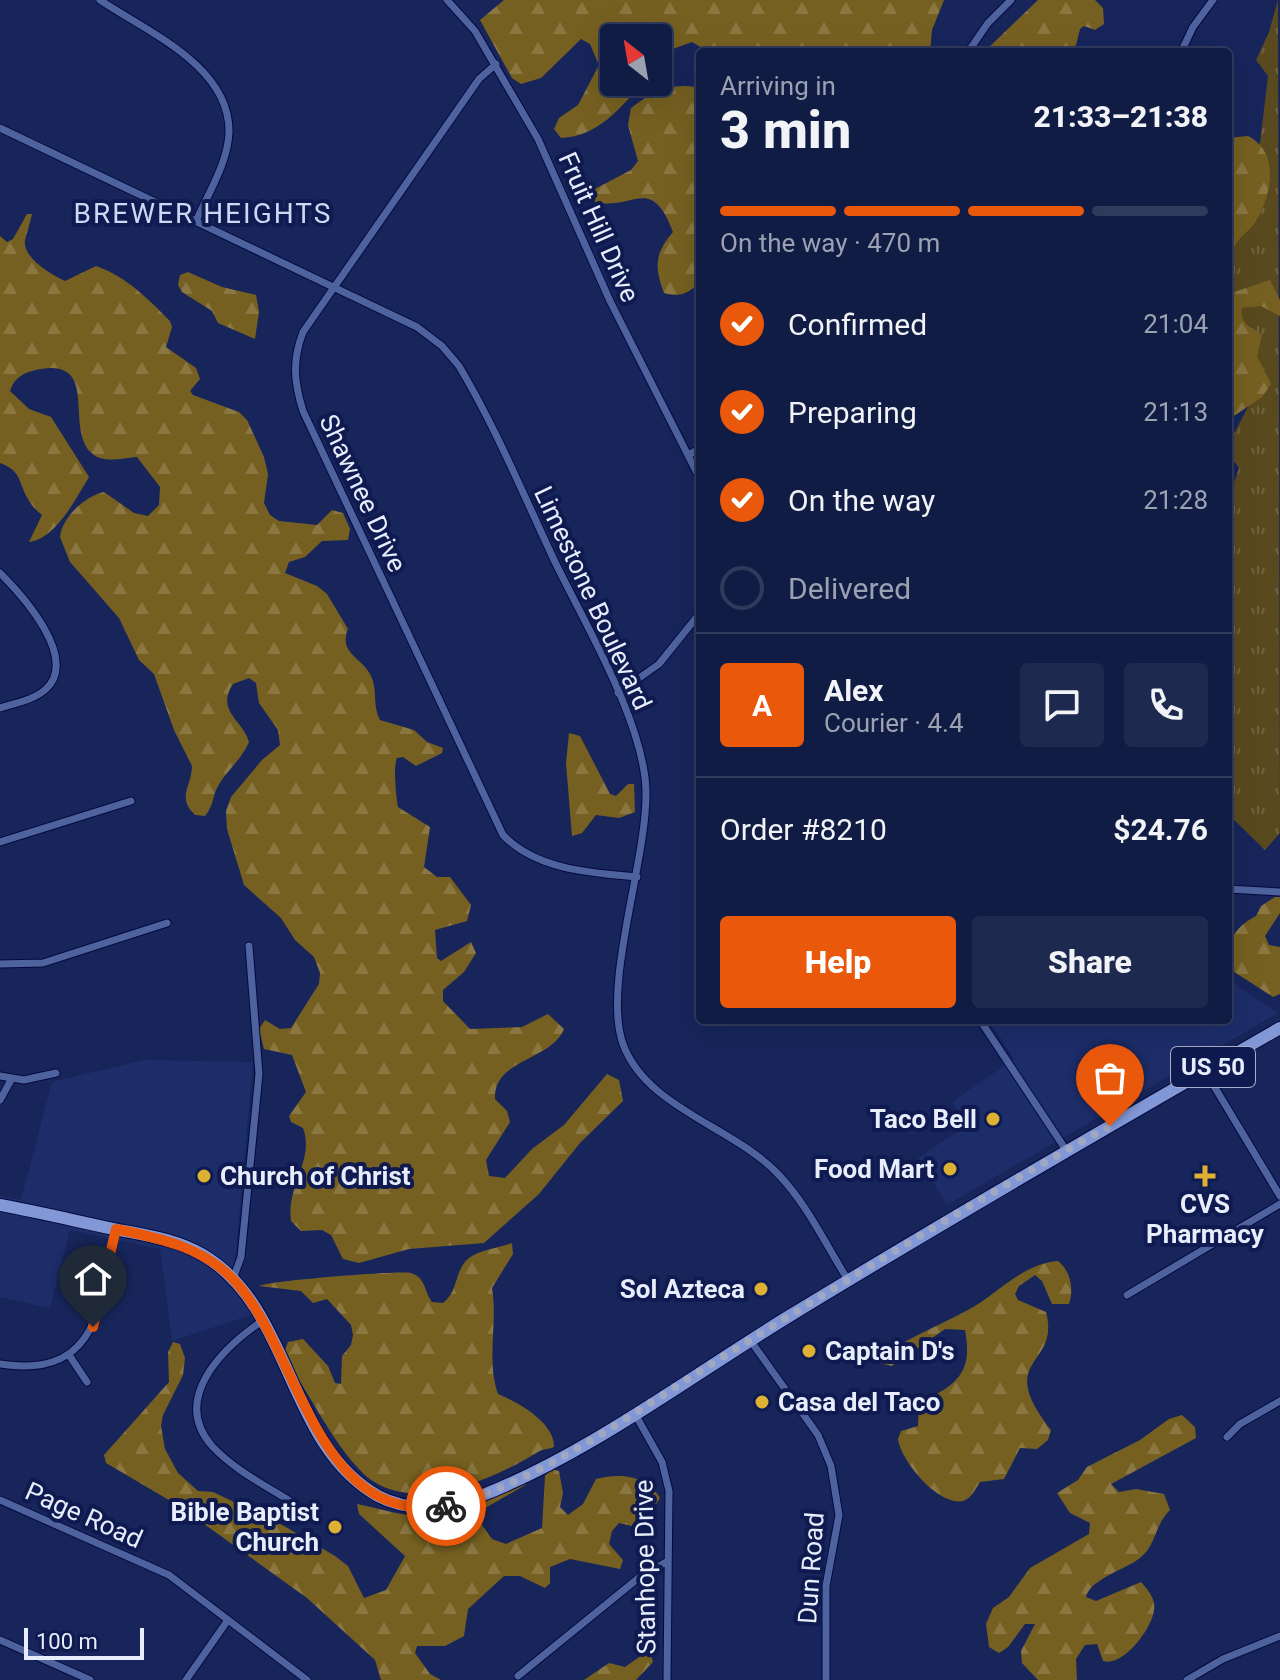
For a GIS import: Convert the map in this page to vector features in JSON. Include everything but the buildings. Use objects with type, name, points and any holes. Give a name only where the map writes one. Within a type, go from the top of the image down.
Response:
[{"type":"main road","name":"US 50","points":[[0,1205],[116,1229],[187,1248],[233,1279],[262,1321],[312,1423],[338,1462],[360,1483],[395,1503],[430,1508],[486,1494],[634,1412],[1066,1150],[1280,1028]]},
{"type":"street","points":[[100,0],[194,64],[222,102],[229,132],[227,146],[197,219]]},
{"type":"street","name":"Fruit Hill Drive","points":[[447,0],[475,31],[538,139],[610,301],[696,471]]},
{"type":"street","points":[[971,48],[988,23],[1011,0]]},
{"type":"street","points":[[1183,48],[1193,27],[1213,0]]},
{"type":"street","name":"Shawnee Drive","points":[[496,64],[479,79],[303,332],[296,350],[296,389],[490,813],[503,835],[530,856],[557,865],[637,877]]},
{"type":"street","name":"Limestone Boulevard","points":[[0,128],[197,219],[417,327],[442,346],[459,366],[618,693],[646,789],[637,877],[617,1000],[620,1033],[626,1051],[638,1071],[657,1090],[739,1140],[778,1174],[848,1280]]},
{"type":"street","points":[[688,455],[696,451]]},
{"type":"street","points":[[0,573],[31,610],[54,649],[57,662],[55,677],[47,688],[33,697],[0,708]]},
{"type":"street","points":[[618,693],[659,664],[696,618]]},
{"type":"street","points":[[0,842],[131,801]]},
{"type":"street","points":[[1232,889],[1280,892]]},
{"type":"street","points":[[0,964],[43,963],[167,923]]},
{"type":"street","points":[[233,1279],[241,1257],[258,1115],[259,1074],[249,946]]},
{"type":"street","points":[[983,1024],[1066,1150]]},
{"type":"street","points":[[1205,1071],[1280,1196]]},
{"type":"street","points":[[0,1076],[11,1080],[56,1073]]},
{"type":"street","points":[[0,1100],[11,1080]]},
{"type":"street","points":[[1127,1295],[1280,1204]]},
{"type":"street","points":[[0,1364],[41,1366],[69,1355],[86,1338],[97,1317],[116,1229]]},
{"type":"street","points":[[262,1321],[228,1345],[209,1367],[199,1406],[201,1426],[210,1443],[227,1459],[298,1506]]},
{"type":"street","name":"Dun Road","points":[[750,1340],[818,1435],[831,1466],[839,1515],[826,1586],[826,1680]]},
{"type":"street","points":[[69,1355],[87,1382]]},
{"type":"street","points":[[1227,1437],[1240,1424],[1280,1401]]},
{"type":"street","name":"Stanhope Drive","points":[[634,1412],[666,1475],[667,1680]]},
{"type":"street","name":"Page Road","points":[[0,1500],[169,1575],[307,1680]]},
{"type":"street","points":[[518,1676],[641,1576],[668,1561]]},
{"type":"street","points":[[186,1680],[228,1620]]},
{"type":"street","points":[[1187,1680],[1223,1659],[1280,1636]]},
{"type":"street","points":[[0,1640],[90,1680]]},
{"type":"shaded area","points":[[1232,982],[1278,1013],[947,1205],[918,1158],[966,1126],[952,1102],[1014,1059],[992,1024],[1232,1024]]},
{"type":"shaded area","points":[[144,1060],[253,1062],[235,1261],[254,1314],[172,1341],[160,1249],[70,1230],[50,1308],[0,1297],[0,1196],[21,1200],[52,1082]]},
{"type":"green space","points":[[504,0],[944,0],[932,30],[930,48],[702,48],[692,42],[672,49],[672,24],[600,24],[600,96],[631,96],[597,127],[574,136],[561,138],[554,129],[559,118],[578,105],[599,65],[590,44],[581,39],[541,78],[521,84],[512,78],[480,20]]},
{"type":"green space","points":[[1038,0],[1095,0],[1103,8],[1104,24],[1095,30],[1084,26],[1080,29],[1073,48],[988,48]]},
{"type":"green space","points":[[1278,0],[1280,833],[1265,850],[1232,818],[1232,488],[1239,468],[1232,459],[1232,437],[1262,380],[1232,341],[1232,192],[1260,143],[1268,76],[1256,60],[1269,32]]},
{"type":"green space","points":[[696,86],[696,286],[675,295],[664,293],[659,275],[660,254],[673,232],[657,204],[640,198],[595,202],[591,191],[631,170],[638,161],[628,125],[631,108],[648,96],[672,96],[672,87]]},
{"type":"green space","points":[[1248,136],[1258,143],[1265,152],[1270,174],[1262,210],[1232,252],[1232,138]]},
{"type":"green space","points":[[27,214],[32,214],[25,247],[46,270],[65,281],[96,266],[127,282],[170,321],[172,327],[166,347],[196,368],[200,379],[190,391],[193,395],[239,412],[247,420],[264,457],[268,474],[264,503],[270,515],[279,521],[317,525],[332,510],[343,513],[350,529],[348,540],[322,541],[305,557],[289,562],[285,573],[317,586],[327,594],[348,629],[346,644],[349,650],[371,676],[380,720],[414,730],[427,742],[443,748],[442,753],[416,766],[403,757],[397,758],[395,774],[398,807],[430,827],[424,867],[437,877],[450,877],[471,905],[467,921],[435,930],[437,958],[441,961],[471,942],[476,953],[464,972],[443,990],[443,1001],[470,1029],[522,1027],[548,1014],[564,1029],[557,1040],[513,1068],[497,1086],[495,1099],[507,1111],[510,1122],[486,1160],[489,1176],[505,1178],[532,1149],[564,1125],[607,1074],[619,1080],[623,1101],[580,1143],[539,1194],[484,1243],[409,1249],[359,1263],[343,1259],[331,1235],[322,1230],[301,1231],[291,1221],[292,1196],[303,1162],[306,1139],[303,1128],[291,1122],[289,1116],[306,1092],[292,1055],[264,1049],[259,1029],[265,1020],[280,1029],[291,1028],[319,984],[320,973],[314,957],[295,940],[281,918],[244,885],[227,829],[226,811],[231,797],[262,760],[280,745],[278,730],[259,703],[256,683],[249,678],[233,684],[227,702],[249,742],[218,786],[205,816],[195,815],[186,797],[192,766],[174,730],[154,674],[139,660],[119,618],[70,562],[60,537],[65,522],[76,508],[97,494],[104,492],[134,513],[148,516],[159,505],[160,487],[137,457],[109,459],[94,455],[85,444],[81,430],[75,383],[68,373],[54,368],[24,374],[15,381],[10,391],[29,409],[51,417],[89,477],[56,526],[48,534],[29,542],[42,515],[29,501],[16,473],[0,463],[0,236],[7,242],[13,239]]},
{"type":"green space","points":[[188,272],[222,287],[256,295],[259,312],[255,339],[218,323],[212,311],[182,292],[178,285],[180,275]]},
{"type":"green space","points":[[1270,280],[1280,300],[1280,316],[1261,306],[1242,308],[1247,324],[1262,335],[1257,356],[1271,384],[1262,397],[1232,417],[1232,293]]},
{"type":"green space","points":[[569,733],[580,736],[610,794],[616,796],[628,784],[634,784],[635,812],[619,818],[596,815],[582,833],[572,836],[566,763]]},
{"type":"green space","points":[[1280,897],[1280,913],[1265,936],[1269,945],[1280,947],[1280,994],[1273,997],[1232,971],[1233,937],[1256,916],[1261,906]]},
{"type":"green space","points":[[512,1243],[513,1254],[492,1288],[495,1381],[498,1394],[525,1408],[542,1422],[553,1438],[554,1447],[472,1484],[447,1490],[398,1492],[377,1483],[347,1455],[283,1356],[288,1342],[303,1339],[328,1366],[335,1383],[341,1384],[342,1356],[351,1345],[351,1325],[327,1299],[313,1303],[301,1291],[259,1286],[334,1276],[411,1273],[422,1281],[432,1302],[443,1303],[452,1293],[461,1268],[469,1258]]},
{"type":"green space","points":[[1058,1261],[1070,1281],[1069,1304],[1052,1304],[1042,1281],[1035,1275],[1019,1286],[1015,1294],[1018,1300],[1046,1312],[1048,1330],[1045,1344],[1032,1364],[1028,1388],[1035,1406],[1051,1430],[1048,1440],[1037,1449],[1020,1448],[1004,1479],[980,1482],[966,1500],[953,1501],[943,1497],[913,1470],[898,1439],[901,1431],[918,1426],[919,1404],[958,1378],[966,1359],[965,1330],[945,1329],[892,1366],[879,1363],[879,1360],[910,1339],[977,1304],[1021,1274],[1045,1263]]},
{"type":"green space","points":[[173,1342],[180,1344],[185,1358],[183,1375],[163,1415],[161,1426],[165,1449],[178,1473],[198,1491],[213,1492],[284,1526],[335,1556],[348,1566],[364,1598],[386,1590],[405,1556],[359,1514],[357,1504],[400,1514],[442,1517],[470,1510],[505,1491],[527,1484],[487,1507],[477,1518],[492,1539],[506,1544],[542,1528],[545,1476],[550,1469],[559,1471],[563,1493],[560,1507],[568,1515],[583,1504],[596,1479],[605,1477],[623,1476],[640,1480],[660,1498],[656,1504],[643,1507],[632,1526],[619,1523],[612,1531],[609,1544],[623,1560],[620,1569],[570,1559],[550,1567],[550,1583],[545,1588],[520,1576],[504,1576],[468,1609],[464,1636],[445,1646],[417,1646],[415,1653],[430,1674],[441,1680],[381,1680],[375,1660],[307,1598],[179,1506],[106,1463],[104,1455],[169,1382],[168,1352]]},
{"type":"green space","points":[[1182,1415],[1195,1427],[1196,1438],[1111,1484],[1119,1492],[1136,1489],[1164,1494],[1170,1510],[1146,1552],[1135,1562],[1095,1585],[1086,1597],[1096,1601],[1141,1582],[1153,1598],[1154,1610],[1148,1627],[1135,1645],[1119,1658],[1103,1661],[1097,1644],[1085,1645],[1076,1659],[1077,1680],[1038,1680],[1022,1663],[1021,1651],[1035,1624],[1025,1624],[1008,1647],[999,1653],[989,1647],[986,1624],[993,1608],[1009,1597],[1030,1568],[1089,1534],[1090,1523],[1070,1513],[1057,1493],[1078,1480],[1087,1467],[1140,1440],[1169,1419]]},
{"type":"green space","points":[[645,1653],[651,1655],[653,1662],[636,1680],[584,1680],[609,1663],[625,1667]]},
{"type":"way so far","points":[[446,1506],[486,1494],[582,1444],[848,1280],[1110,1126]]},
{"type":"place","name":"Taco Bell","points":[[993,1119]]},
{"type":"place","name":"Food Mart","points":[[950,1169]]},
{"type":"place","name":"Church of Christ","points":[[204,1176]]},
{"type":"place","name":"CVS Pharmacy","points":[[1205,1176]]},
{"type":"place","name":"Sol Azteca","points":[[761,1289]]},
{"type":"place","name":"Captain D's","points":[[809,1351]]},
{"type":"place","name":"Casa del Taco","points":[[762,1402]]},
{"type":"place","name":"Bible Baptist Church","points":[[335,1527]]},
{"type":"district","name":"BREWER HEIGHTS","points":[[203,213]]},
{"type":"route","points":[[93,1327],[101,1304],[116,1229],[162,1238],[203,1255],[233,1279],[253,1306],[312,1423],[338,1462],[376,1495],[395,1503],[430,1508],[446,1506]]}]
